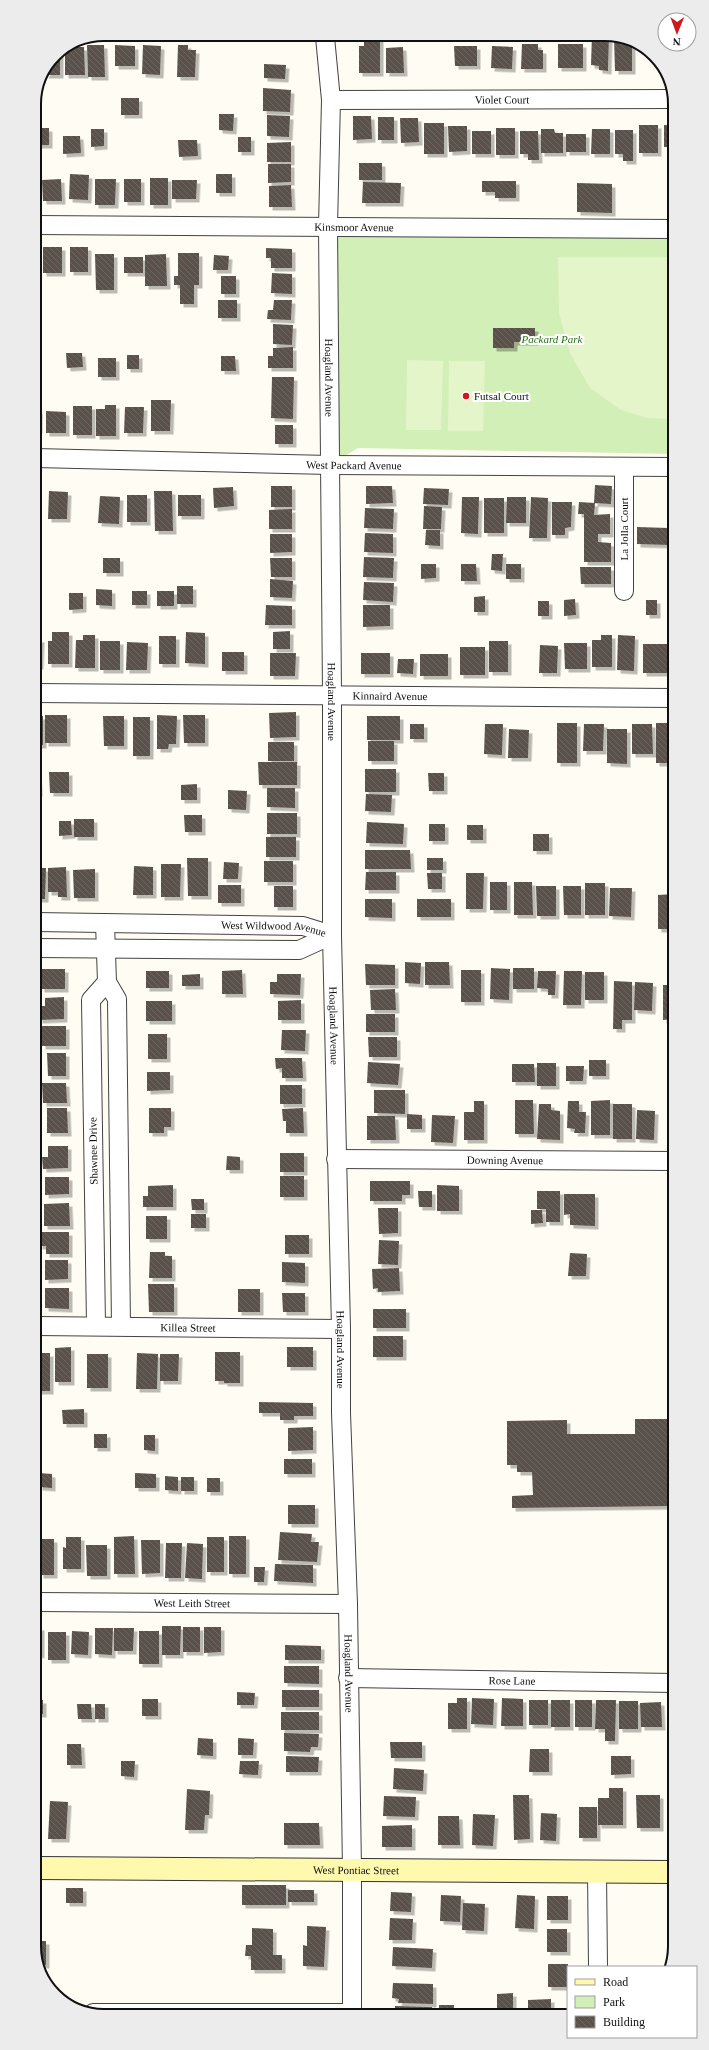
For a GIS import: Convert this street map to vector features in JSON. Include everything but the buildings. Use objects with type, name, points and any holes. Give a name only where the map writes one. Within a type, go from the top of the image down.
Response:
[{"type":"street","name":"Hoagland Avenue","points":[[325,41],[331,100],[328,226],[332,695],[332,935],[341,1329],[341,1413],[348,1604],[352,1870],[352,2009]]},
{"type":"street","name":"Violet Court","points":[[331,100],[667,99]]},
{"type":"street","name":"Kinsmoor Avenue","points":[[41,225],[668,229]]},
{"type":"street","name":"West Packard Avenue","points":[[41,458],[330,464],[668,467]]},
{"type":"street","name":"La Jolla Court","points":[[624,467],[624,591]]},
{"type":"street","name":"Kinnaird Avenue","points":[[41,694],[668,698]]},
{"type":"street","name":"West Wildwood Avenue","points":[[41,922],[303,926],[332,935]]},
{"type":"street","points":[[105,923],[107,982],[116,1000],[121,1326]]},
{"type":"street","name":"West Wildwood Avenue","points":[[41,948],[300,950],[332,935]]},
{"type":"street","name":"Shawnee Drive","points":[[96,1325],[91,1000],[107,982]]},
{"type":"street","points":[[93,1119],[118,1119]]},
{"type":"street","points":[[93,1158],[118,1157]]},
{"type":"street","name":"Downing Avenue","points":[[336,1159],[668,1161]]},
{"type":"street","name":"Killea Street","points":[[41,1326],[96,1325],[341,1329]]},
{"type":"street","name":"West Leith Street","points":[[41,1602],[348,1604]]},
{"type":"street","name":"Rose Lane","points":[[348,1678],[668,1683]]},
{"type":"street","name":"West Pontiac Street","points":[[41,1868],[668,1872]]},
{"type":"street","points":[[597,1872],[598,1966]]},
{"type":"green space","name":"Packard Park","points":[[328,226],[668,229],[668,454],[358,448],[330,465]]},
{"type":"green space","points":[[558,257],[668,257],[668,419],[647,418],[621,410],[590,388],[570,353],[559,313]]},
{"type":"green space","name":"Futsal Court","points":[[407,360],[443,361],[441,430],[406,430]]},
{"type":"green space","name":"Futsal Court","points":[[449,361],[485,361],[483,431],[448,431]]},
{"type":"place","name":"Futsal Court","points":[[466,396]]}]
